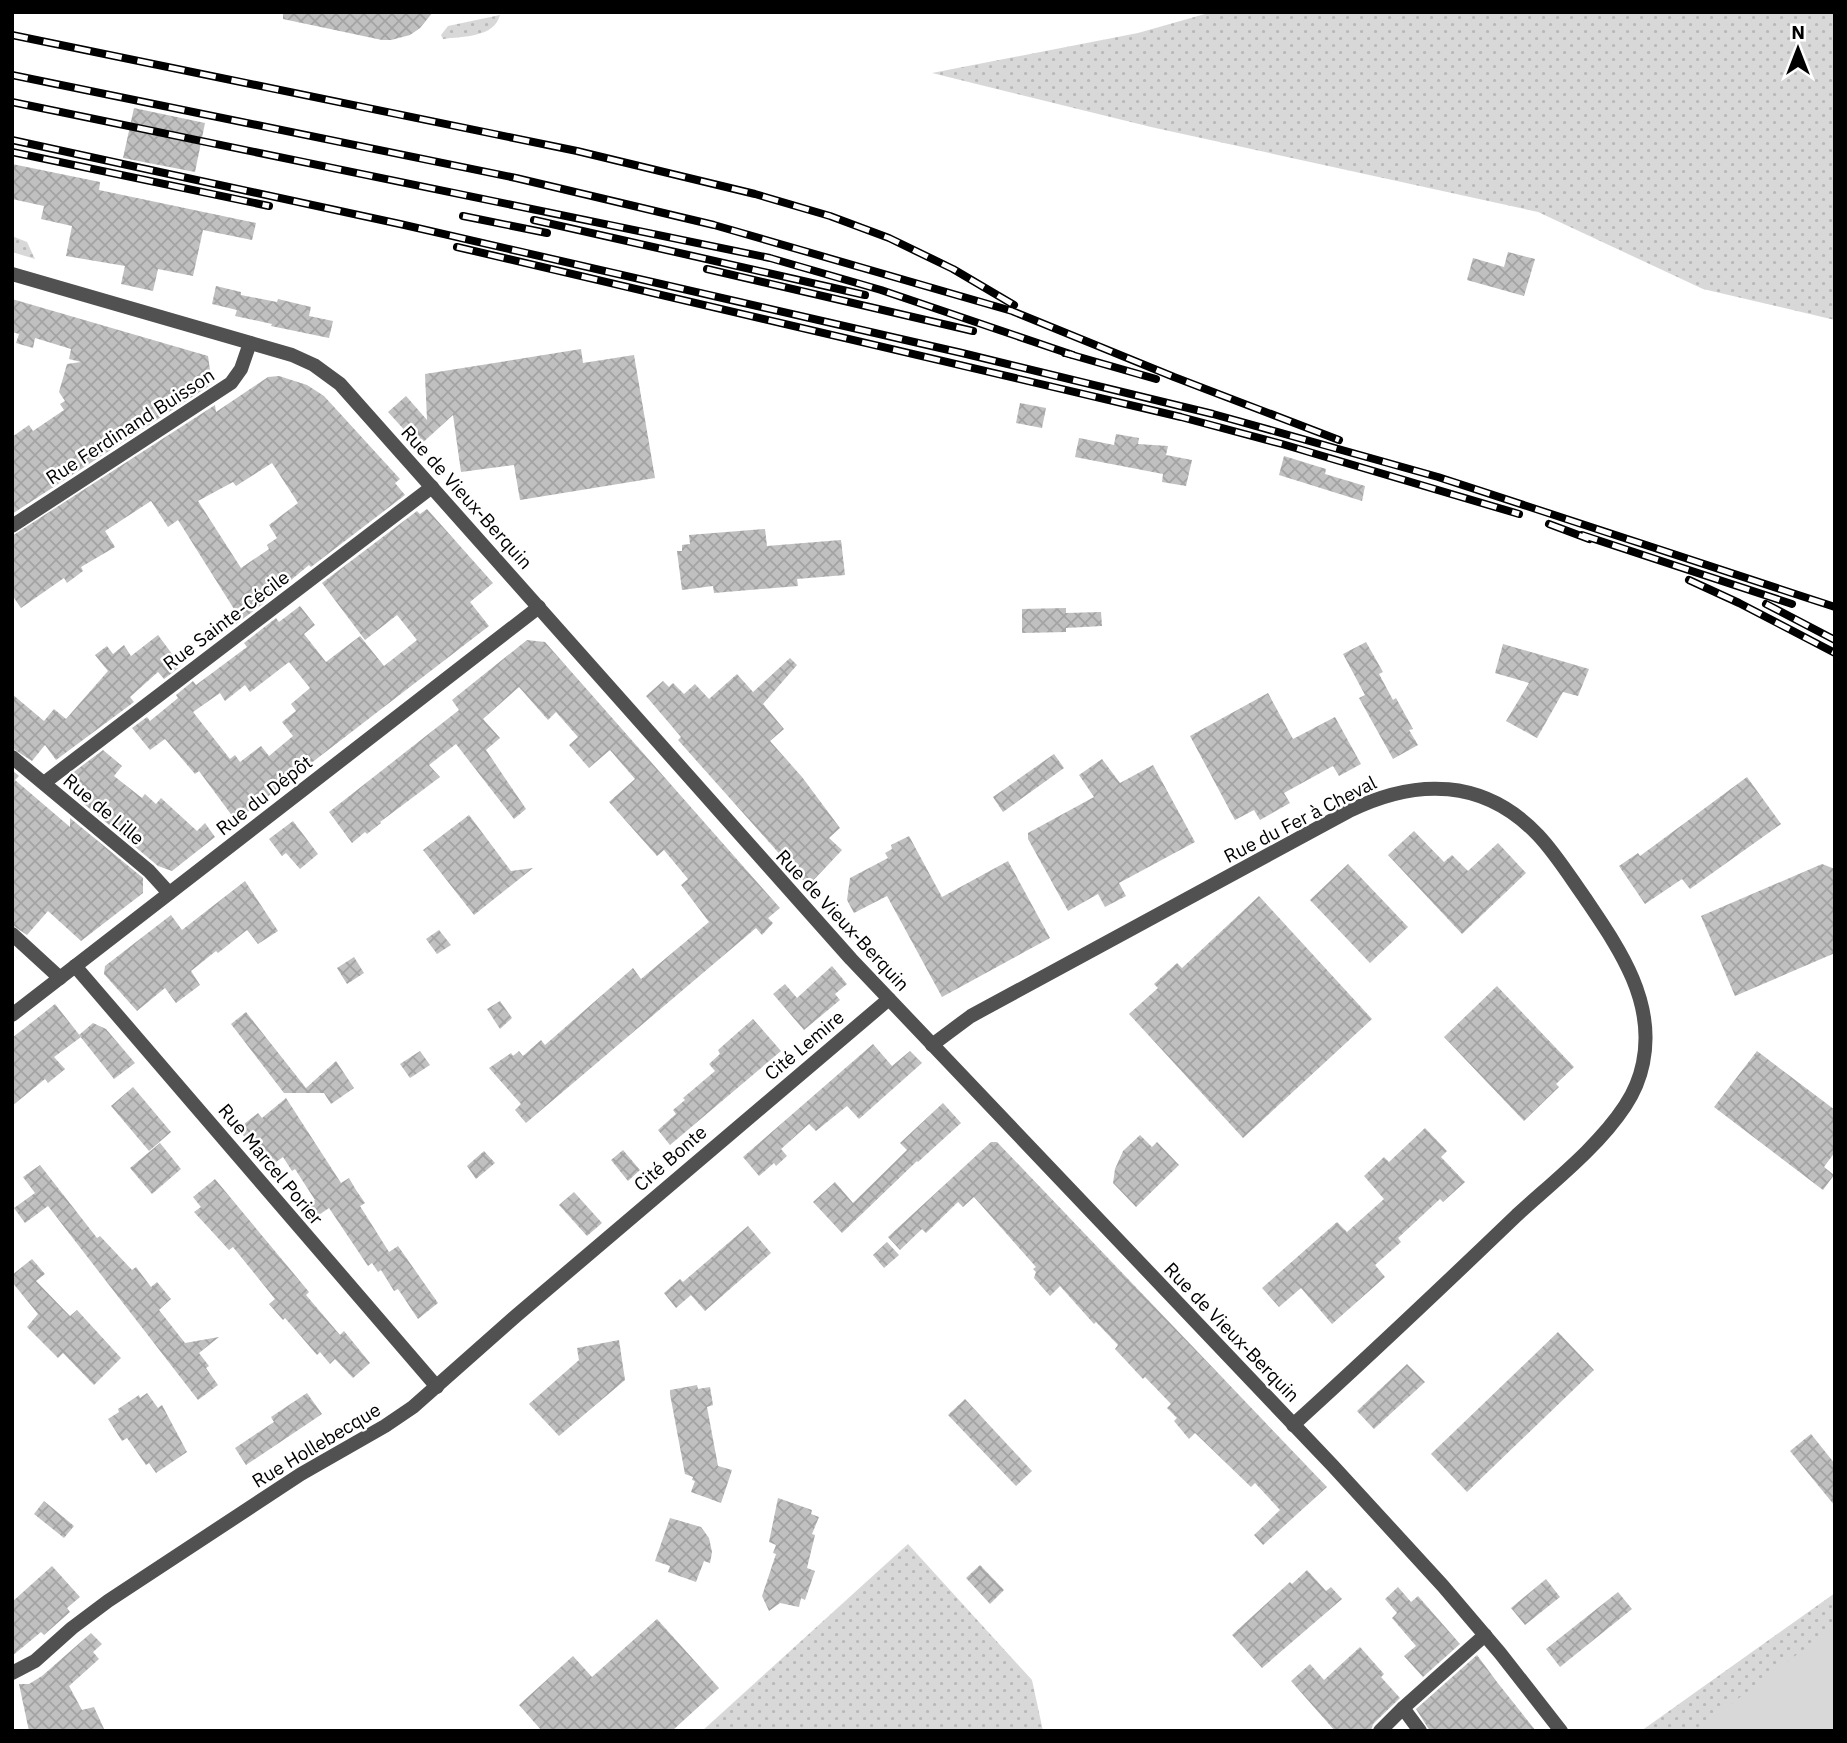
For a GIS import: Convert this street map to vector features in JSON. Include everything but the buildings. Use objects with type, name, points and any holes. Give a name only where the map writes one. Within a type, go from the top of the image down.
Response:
[{"type":"street","name":"Rue de Vieux-Berquin","points":[[12,274],[292,355],[332,377],[773,873],[932,1045],[1417,1557],[1485,1635],[1561,1731]]},
{"type":"street","name":"Rue Ferdinand Buisson","points":[[12,526],[231,383],[241,369],[250,343]]},
{"type":"street","name":"Rue Sainte-Cécile","points":[[44,783],[432,487]]},
{"type":"street","name":"Rue du Dépôt","points":[[12,1015],[539,607]]},
{"type":"street","name":"Rue de Lille","points":[[12,757],[149,870],[169,893]]},
{"type":"street","name":"Rue du Fer à Cheval","points":[[932,1045],[971,1016],[1326,823],[1376,799],[1419,788],[1464,791],[1490,799],[1502,806],[1524,821],[1546,842],[1608,932],[1637,987],[1644,1014],[1645,1044],[1643,1061],[1633,1092],[1626,1105],[1595,1142],[1422,1307],[1293,1425]]},
{"type":"street","points":[[12,934],[60,978]]},
{"type":"street","name":"Rue Marcel Porier","points":[[75,966],[437,1387]]},
{"type":"street","name":"Cité Lemire","points":[[744,1121],[889,999]]},
{"type":"street","name":"Cité Bonte","points":[[622,1225],[744,1121]]},
{"type":"street","name":"Rue Hollebecque","points":[[12,1673],[35,1661],[108,1601],[301,1474],[397,1418],[437,1387],[622,1225]]},
{"type":"street","points":[[1380,1731],[1485,1635]]},
{"type":"street","points":[[1403,1708],[1420,1731]]},
{"type":"shaded area","points":[[1212,12],[1835,12],[1835,320],[1703,289],[1538,212],[1151,127],[932,73],[1138,33]]},
{"type":"shaded area","points":[[500,15],[497,23],[485,32],[443,39],[441,35],[448,26]]},
{"type":"shaded area","points":[[12,236],[27,242],[35,259],[12,252]]},
{"type":"shaded area","points":[[908,1544],[1032,1680],[1043,1731],[702,1731]]},
{"type":"shaded area","points":[[1835,1593],[1835,1731],[1641,1731]]},
{"type":"shaded area","points":[[1835,1626],[1835,1731],[1695,1731]]},
{"type":"railway","points":[[12,35],[577,151],[755,194],[830,216],[889,238],[953,269],[1014,305]]},
{"type":"railway","points":[[12,75],[516,178],[714,225],[1012,311],[1339,440]]},
{"type":"railway","points":[[12,102],[770,258],[881,290],[1073,355]]},
{"type":"railway","points":[[12,140],[400,224],[962,353],[1213,414],[1438,477],[1835,607]]},
{"type":"railway","points":[[12,152],[269,206]]},
{"type":"railway","points":[[463,216],[547,233]]},
{"type":"railway","points":[[534,220],[865,295]]},
{"type":"railway","points":[[457,247],[1181,417],[1519,514]]},
{"type":"railway","points":[[707,269],[973,331]]},
{"type":"railway","points":[[1065,353],[1156,379]]},
{"type":"railway","points":[[1549,524],[1589,539]]},
{"type":"railway","points":[[1582,535],[1792,604]]},
{"type":"railway","points":[[1689,580],[1835,653]]},
{"type":"railway","points":[[1766,604],[1835,640]]}]
